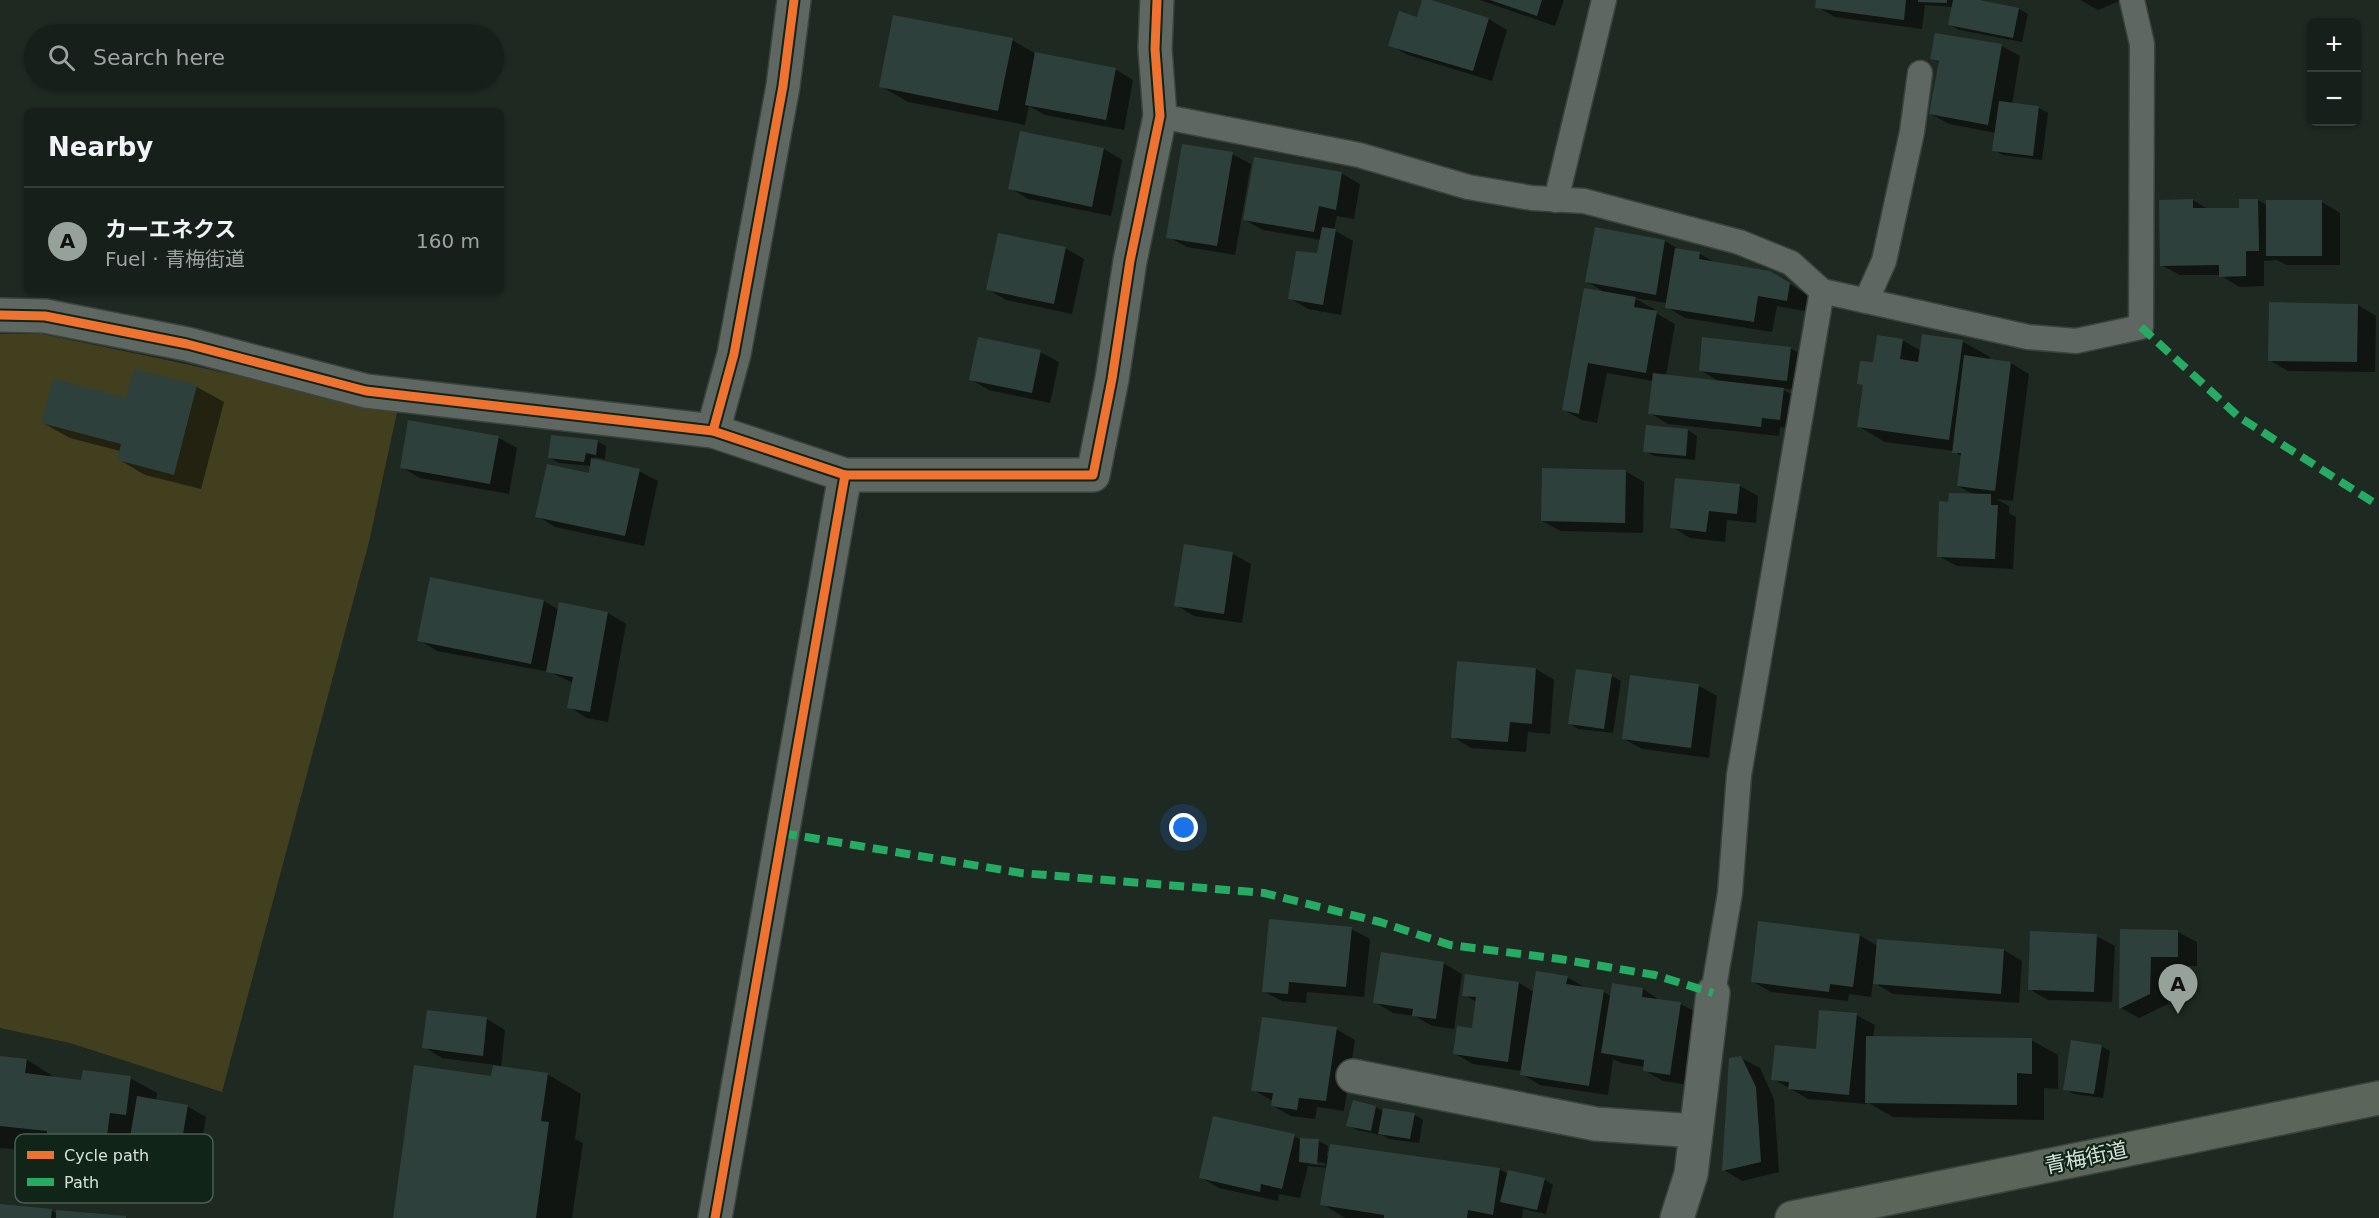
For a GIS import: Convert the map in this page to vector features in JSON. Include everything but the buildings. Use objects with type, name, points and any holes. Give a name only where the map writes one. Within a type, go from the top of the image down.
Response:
[{"type":"main road","name":"青梅街道","points":[[1792,1218],[2379,1098]]},
{"type":"street","points":[[713,431],[734,354],[783,86],[794,0]]},
{"type":"street","points":[[0,315],[45,316],[187,344],[366,391],[713,431],[845,475],[1093,475],[1112,379],[1130,261],[1160,117],[1155,49],[1157,0]]},
{"type":"street","points":[[715,1218],[845,475]]},
{"type":"street","points":[[1677,1218],[1691,1174],[1713,993]]},
{"type":"street","points":[[1353,1076],[1596,1124],[1696,1131]]},
{"type":"lane","points":[[1556,200],[1604,0]]},
{"type":"lane","points":[[1160,117],[1359,155],[1468,187],[1532,198],[1584,201],[1738,242],[1791,263],[1822,291],[2028,337],[2076,341],[2141,327],[2142,44],[2132,0]]},
{"type":"lane","points":[[1866,301],[1884,261],[1912,132],[1920,74]]},
{"type":"lane","points":[[1713,993],[1730,893],[1738,775],[1822,291]]},
{"type":"shaded area","points":[[0,334],[42,334],[397,412],[369,542],[222,1092],[70,1043],[0,1028]]},
{"type":"marked path","points":[[2141,327],[2239,417],[2379,506]]},
{"type":"marked path","points":[[782,833],[1021,873],[1264,893],[1380,922],[1450,945],[1560,959],[1655,975],[1713,993]]},
{"type":"cycle path","points":[[713,431],[734,354],[783,86],[794,0]]},
{"type":"cycle path","points":[[0,315],[45,316],[187,344],[366,391],[713,431],[845,475],[1093,475],[1112,379],[1130,261],[1160,116],[1155,49],[1157,0]]},
{"type":"cycle path","points":[[715,1218],[845,475]]},
{"type":"place","name":"カーエネクス","points":[[2178,1014]]}]
